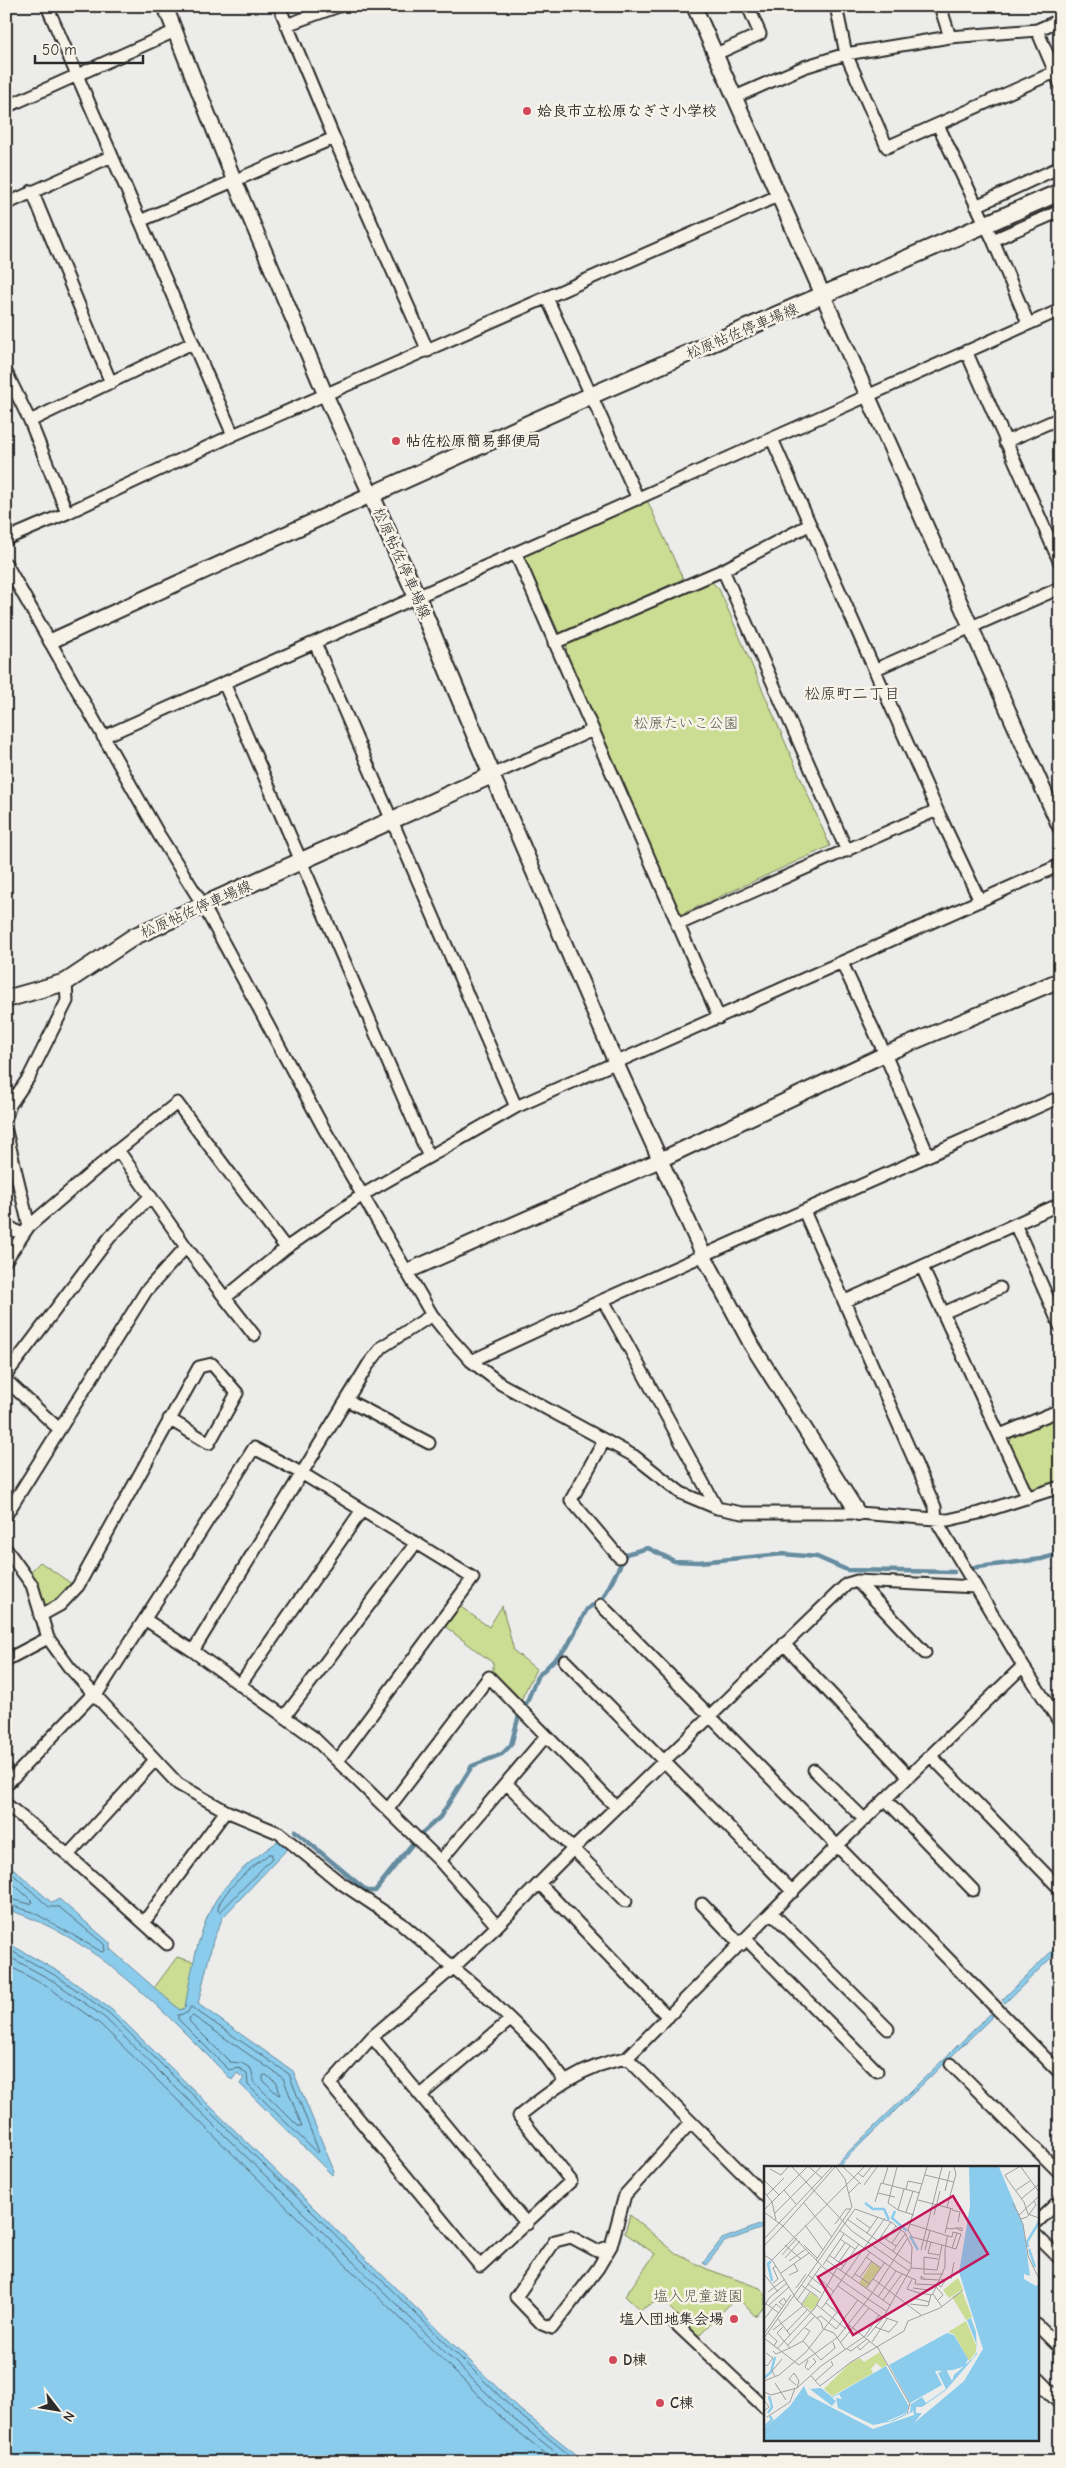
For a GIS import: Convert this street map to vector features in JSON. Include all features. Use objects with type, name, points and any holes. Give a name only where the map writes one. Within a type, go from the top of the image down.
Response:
[{"type":"main road","name":"松原帖佐停車場線","points":[[6,999],[66,982],[135,936],[393,822],[492,775],[418,597],[371,495],[590,396],[1060,192]]},
{"type":"street","points":[[47,6],[233,435]]},
{"type":"street","points":[[51,641],[371,495],[326,396],[234,180],[173,32],[165,6]]},
{"type":"street","points":[[279,6],[334,138],[428,351]]},
{"type":"street","points":[[286,25],[339,6]]},
{"type":"street","points":[[694,6],[1060,827]]},
{"type":"street","points":[[716,54],[760,34],[748,6]]},
{"type":"street","points":[[836,6],[846,54],[888,147],[1055,72]]},
{"type":"street","points":[[940,6],[950,37]]},
{"type":"street","points":[[735,97],[804,67],[846,54],[950,37],[1036,30],[1060,20]]},
{"type":"street","points":[[1036,30],[1060,84]]},
{"type":"street","points":[[6,107],[173,32]]},
{"type":"street","points":[[938,125],[976,206],[991,222],[993,240],[1028,323]]},
{"type":"street","points":[[140,222],[334,138]]},
{"type":"street","points":[[6,204],[112,156]]},
{"type":"street","points":[[976,206],[1060,167]]},
{"type":"street","points":[[32,191],[111,383]]},
{"type":"street","points":[[6,538],[67,513],[233,435],[780,196]]},
{"type":"street","points":[[993,240],[1060,211]]},
{"type":"street","points":[[547,298],[638,499]]},
{"type":"street","points":[[103,737],[516,554],[772,439],[867,394],[1060,310]]},
{"type":"street","points":[[30,420],[192,343]]},
{"type":"street","points":[[966,351],[1060,562]]},
{"type":"street","points":[[6,372],[30,420],[67,513]]},
{"type":"street","points":[[1005,442],[1060,418]]},
{"type":"street","points":[[772,439],[809,525],[876,669],[937,810],[980,901]]},
{"type":"street","points":[[554,643],[723,570],[809,525]]},
{"type":"street","points":[[516,554],[719,1018]]},
{"type":"street","points":[[6,564],[51,641],[103,737],[203,906],[323,1127],[364,1194],[432,1315],[471,1361],[501,1384],[634,1456],[681,1493],[717,1508],[742,1513],[858,1513],[948,1520],[980,1513],[1060,1487]]},
{"type":"street","points":[[723,570],[847,851]]},
{"type":"street","points":[[876,669],[1060,588]]},
{"type":"street","points":[[314,643],[516,1107]]},
{"type":"street","points":[[224,684],[429,1157]]},
{"type":"street","points":[[593,730],[492,775],[616,1063],[704,1256],[751,1344],[858,1513]]},
{"type":"street","points":[[677,925],[937,810]]},
{"type":"street","points":[[225,1298],[286,1248],[364,1194],[516,1107],[1060,865]]},
{"type":"street","points":[[842,963],[885,1054],[928,1155]]},
{"type":"street","points":[[408,1271],[660,1160],[885,1054],[1060,980]]},
{"type":"street","points":[[6,1117],[8,1105],[29,1077],[67,1001],[66,982]]},
{"type":"street","points":[[471,1361],[602,1300],[1060,1096]]},
{"type":"street","points":[[6,1260],[26,1231],[118,1150],[177,1103],[286,1248]]},
{"type":"street","points":[[6,1130],[26,1231]]},
{"type":"street","points":[[118,1150],[186,1247],[254,1335]]},
{"type":"street","points":[[6,1375],[110,1236],[150,1197]]},
{"type":"street","points":[[845,1301],[1060,1204]]},
{"type":"street","points":[[804,1211],[935,1507],[936,1520],[1023,1666],[1060,1723]]},
{"type":"street","points":[[6,1224],[26,1231]]},
{"type":"street","points":[[1015,1224],[1060,1326]]},
{"type":"street","points":[[6,1515],[146,1291],[186,1247]]},
{"type":"street","points":[[922,1266],[1028,1498]]},
{"type":"street","points":[[943,1313],[1000,1288]]},
{"type":"street","points":[[602,1300],[717,1508]]},
{"type":"street","points":[[193,1651],[368,1365],[382,1347],[432,1315]]},
{"type":"street","points":[[40,1616],[60,1606],[78,1586],[169,1419],[199,1367],[212,1364],[237,1393],[209,1443],[169,1419]]},
{"type":"street","points":[[6,1380],[59,1429]]},
{"type":"street","points":[[347,1400],[429,1443]]},
{"type":"street","points":[[1000,1436],[1060,1410]]},
{"type":"street","points":[[604,1441],[571,1500],[619,1557]]},
{"type":"street","points":[[6,1785],[94,1695],[146,1620],[254,1448],[303,1474],[473,1578],[338,1760]]},
{"type":"street","points":[[240,1685],[362,1510]]},
{"type":"street","points":[[284,1716],[416,1543]]},
{"type":"street","points":[[6,1549],[32,1585],[48,1638],[69,1667],[178,1784],[226,1811],[279,1832],[338,1881],[402,1923],[454,1967],[540,2048],[564,2080]]},
{"type":"street","points":[[976,1588],[856,1581],[847,1584],[663,1761],[497,1926],[454,1967],[372,2037],[330,2084],[480,2266],[571,2181],[519,2116],[564,2080],[609,2061],[627,2058],[838,1846],[1023,1666]]},
{"type":"street","points":[[856,1581],[925,1654]]},
{"type":"street","points":[[601,1605],[1060,2073]]},
{"type":"street","points":[[146,1620],[314,1737],[440,1861],[497,1926]]},
{"type":"street","points":[[6,1660],[48,1638]]},
{"type":"street","points":[[784,1644],[909,1777]]},
{"type":"street","points":[[565,1661],[793,1892]]},
{"type":"street","points":[[388,1809],[489,1677],[616,1807]]},
{"type":"street","points":[[440,1861],[546,1736]]},
{"type":"street","points":[[931,1756],[1060,1889]]},
{"type":"street","points":[[68,1855],[155,1760]]},
{"type":"street","points":[[814,1770],[865,1820]]},
{"type":"street","points":[[506,1783],[626,1901]]},
{"type":"street","points":[[886,1800],[973,1890]]},
{"type":"street","points":[[6,1804],[68,1855],[167,1944]]},
{"type":"street","points":[[144,1922],[226,1811]]},
{"type":"street","points":[[539,1883],[668,2017]]},
{"type":"street","points":[[702,1904],[877,2071]]},
{"type":"street","points":[[772,1913],[888,2029]]},
{"type":"street","points":[[421,2095],[510,2020]]},
{"type":"street","points":[[372,2037],[527,2224]]},
{"type":"street","points":[[627,2058],[764,2195]]},
{"type":"street","points":[[951,2064],[1060,2173]]},
{"type":"street","points":[[611,2246],[597,2251],[571,2237],[555,2241],[516,2297],[542,2324],[552,2328],[598,2268],[611,2246],[625,2195],[692,2122]]},
{"type":"street","points":[[1038,2221],[1060,2200]]},
{"type":"street","points":[[1038,2237],[1060,2259]]},
{"type":"street","points":[[674,2322],[764,2407]]},
{"type":"street","points":[[1038,2326],[1060,2348]]},
{"type":"street","points":[[1038,2380],[1060,2402]]},
{"type":"green space","points":[[647,500],[683,579],[560,635],[524,556]]},
{"type":"green space","name":"松原たいこ公園","points":[[710,580],[719,589],[830,846],[680,915],[566,655],[567,642]]},
{"type":"green space","points":[[1060,1415],[1060,1482],[1031,1491],[1009,1445],[1012,1436]]},
{"type":"green space","points":[[40,1562],[72,1584],[50,1605],[42,1604],[30,1572]]},
{"type":"green space","points":[[458,1605],[489,1627],[502,1606],[514,1651],[536,1669],[521,1700],[493,1673],[493,1663],[443,1625]]},
{"type":"green space","points":[[177,1957],[194,1962],[185,2008],[180,2010],[154,1988]]},
{"type":"green space","name":"塩入児童遊園","points":[[630,2215],[677,2254],[707,2269],[760,2288],[764,2292],[764,2308],[755,2316],[737,2297],[698,2336],[661,2299],[640,2310],[625,2296],[655,2254],[625,2233]]},
{"type":"water","points":[[280,1840],[290,1846],[223,1917],[213,1940],[198,2004],[293,2071],[334,2171],[332,2175],[240,2084],[244,2078],[237,2073],[232,2080],[156,2005],[101,1958],[40,1922],[6,1909],[6,1862],[52,1903],[59,1899],[110,1943],[110,1949],[180,2010],[185,2008],[201,1933],[213,1905],[226,1886],[240,1871]]},
{"type":"water","points":[[6,1942],[61,1973],[112,2010],[519,2409],[586,2462],[6,2462]]},
{"type":"water","points":[[1060,1943],[1060,1949],[1005,2003],[1002,2000]]},
{"type":"water","points":[[990,2014],[993,2016],[838,2166],[834,2166]]},
{"type":"water","points":[[764,2223],[764,2227],[724,2242],[706,2265],[703,2263],[722,2239]]},
{"type":"waterway","points":[[603,1598],[626,1554],[648,1548],[674,1561],[699,1562],[783,1554],[817,1557],[847,1570],[954,1572]]},
{"type":"waterway","points":[[970,1568],[1041,1559],[1060,1554]]},
{"type":"waterway","points":[[526,1704],[537,1677],[567,1647],[587,1609],[593,1605]]},
{"type":"waterway","points":[[421,1834],[440,1817],[472,1766],[502,1754],[511,1745],[519,1715]]},
{"type":"waterway","points":[[295,1831],[367,1891],[375,1891],[413,1843]]},
{"type":"place","name":"姶良市立松原なぎさ小学校","points":[[527,111]]},
{"type":"place","name":"帖佐松原簡易郵便局","points":[[396,441]]},
{"type":"place","name":"塩入団地集会場","points":[[734,2319]]},
{"type":"place","name":"D棟","points":[[613,2360]]},
{"type":"place","name":"C棟","points":[[660,2403]]},
{"type":"district","name":"松原町二丁目","points":[[852,694]]}]
